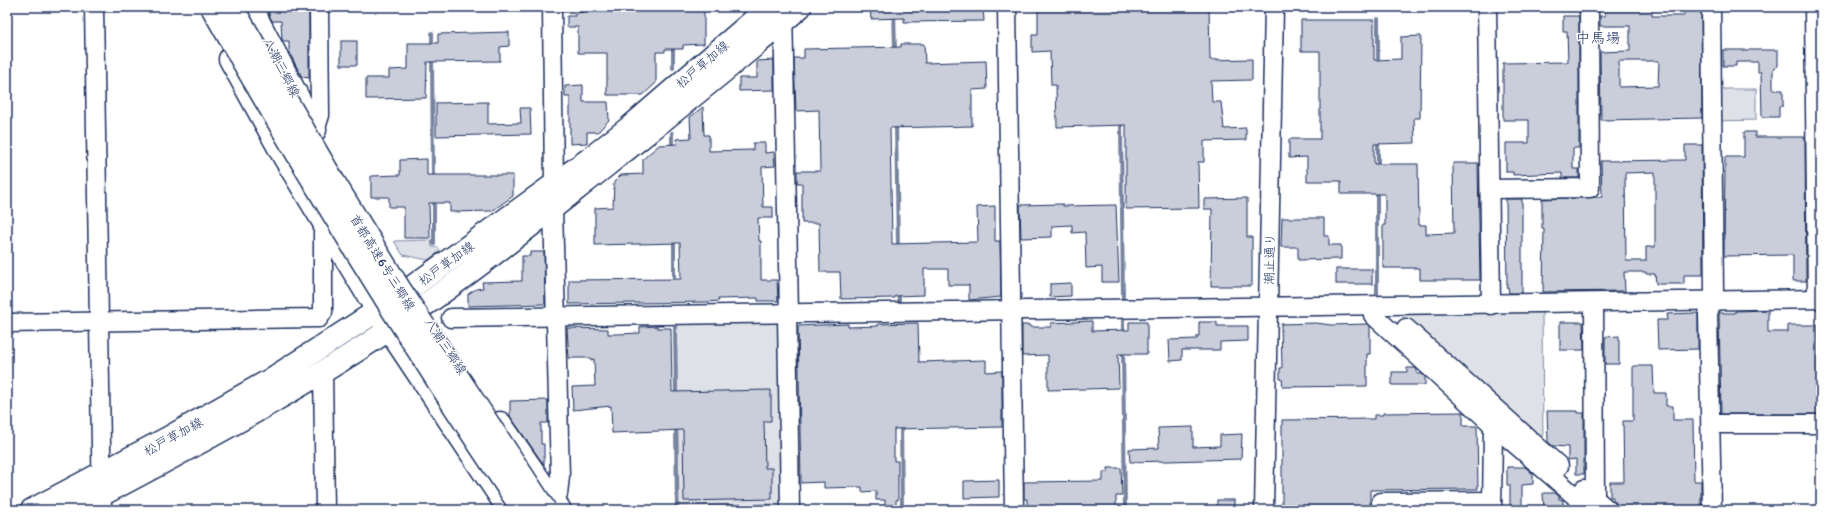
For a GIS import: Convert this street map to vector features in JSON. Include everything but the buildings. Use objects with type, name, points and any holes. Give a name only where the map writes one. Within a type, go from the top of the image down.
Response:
[{"type":"main road","name":"八潮三郷線","points":[[203,7],[284,156],[323,222],[394,300],[416,312],[553,507]]},
{"type":"main road","name":"首都高速6号三郷線","points":[[212,7],[318,190],[389,304],[524,510]]},
{"type":"main road","name":"首都高速6号三郷線","points":[[232,7],[328,172],[399,288],[553,507]]},
{"type":"main road","name":"八潮三郷線","points":[[251,7],[315,131],[322,149],[326,172],[335,197],[389,284],[394,300]]},
{"type":"main road","name":"松戸草加線","points":[[32,510],[102,493],[270,380],[394,300],[554,186],[778,12],[800,7]]},
{"type":"main road","name":"松戸草加線","points":[[73,510],[102,493],[214,435],[323,371],[416,312],[553,208],[716,78],[778,12]]},
{"type":"main road","points":[[394,300],[396,306],[389,330],[509,510]]},
{"type":"main road","points":[[416,312],[418,334],[485,436],[494,456],[490,482]]},
{"type":"street","points":[[94,7],[102,493]]},
{"type":"street","points":[[284,156],[315,131],[320,115],[319,7]]},
{"type":"street","points":[[552,7],[554,186]]},
{"type":"street","points":[[1007,7],[1014,510]]},
{"type":"street","name":"潮止通り","points":[[1264,510],[1274,7]]},
{"type":"street","points":[[1487,7],[1491,305]]},
{"type":"street","points":[[1490,189],[1590,188],[1589,7]]},
{"type":"street","points":[[1711,7],[1714,293],[1708,314],[1712,424],[1712,510]]},
{"type":"street","points":[[451,318],[1012,310],[1372,307],[1819,299],[1814,7]]},
{"type":"street","points":[[778,12],[788,314],[790,510]]},
{"type":"street","points":[[553,208],[560,476],[558,494],[553,507]]},
{"type":"street","points":[[7,323],[319,318],[323,312],[323,222]]},
{"type":"street","points":[[1594,303],[1598,506]]},
{"type":"street","points":[[1394,306],[1394,318],[1598,506]]},
{"type":"street","points":[[1372,307],[1373,315],[1493,425],[1598,506]]},
{"type":"street","points":[[323,371],[325,510]]},
{"type":"street","points":[[1712,424],[1821,424]]},
{"type":"street","points":[[1380,510],[1380,502],[1492,506],[1493,425]]},
{"type":"shaded area","points":[[1717,89],[1756,89],[1756,120],[1718,121]]},
{"type":"shaded area","points":[[431,240],[432,247],[438,247],[440,251],[428,260],[403,255],[394,241]]},
{"type":"shaded area","points":[[1542,310],[1543,445],[1404,322],[1403,317],[1404,313]]},
{"type":"shaded area","points":[[781,322],[784,504],[679,506],[676,324]]},
{"type":"waterway","points":[[894,7],[895,53]]},
{"type":"waterway","points":[[1378,19],[1378,65]]},
{"type":"waterway","points":[[432,33],[432,48]]},
{"type":"waterway","points":[[673,45],[673,68]]},
{"type":"waterway","points":[[432,57],[433,180]]},
{"type":"waterway","points":[[896,123],[898,249]]},
{"type":"waterway","points":[[1121,125],[1123,298]]},
{"type":"waterway","points":[[672,133],[672,148]]},
{"type":"waterway","points":[[1378,140],[1378,169]]},
{"type":"waterway","points":[[1377,190],[1377,297]]},
{"type":"waterway","points":[[434,199],[434,244]]},
{"type":"waterway","points":[[674,239],[674,284]]},
{"type":"waterway","points":[[899,291],[899,301]]},
{"type":"waterway","points":[[1123,320],[1123,334]]},
{"type":"waterway","points":[[675,325],[676,397]]},
{"type":"waterway","points":[[1123,349],[1125,510]]},
{"type":"waterway","points":[[901,423],[902,510]]},
{"type":"waterway","points":[[676,425],[677,510]]},
{"type":"district","name":"中馬場","points":[[1598,38]]}]
